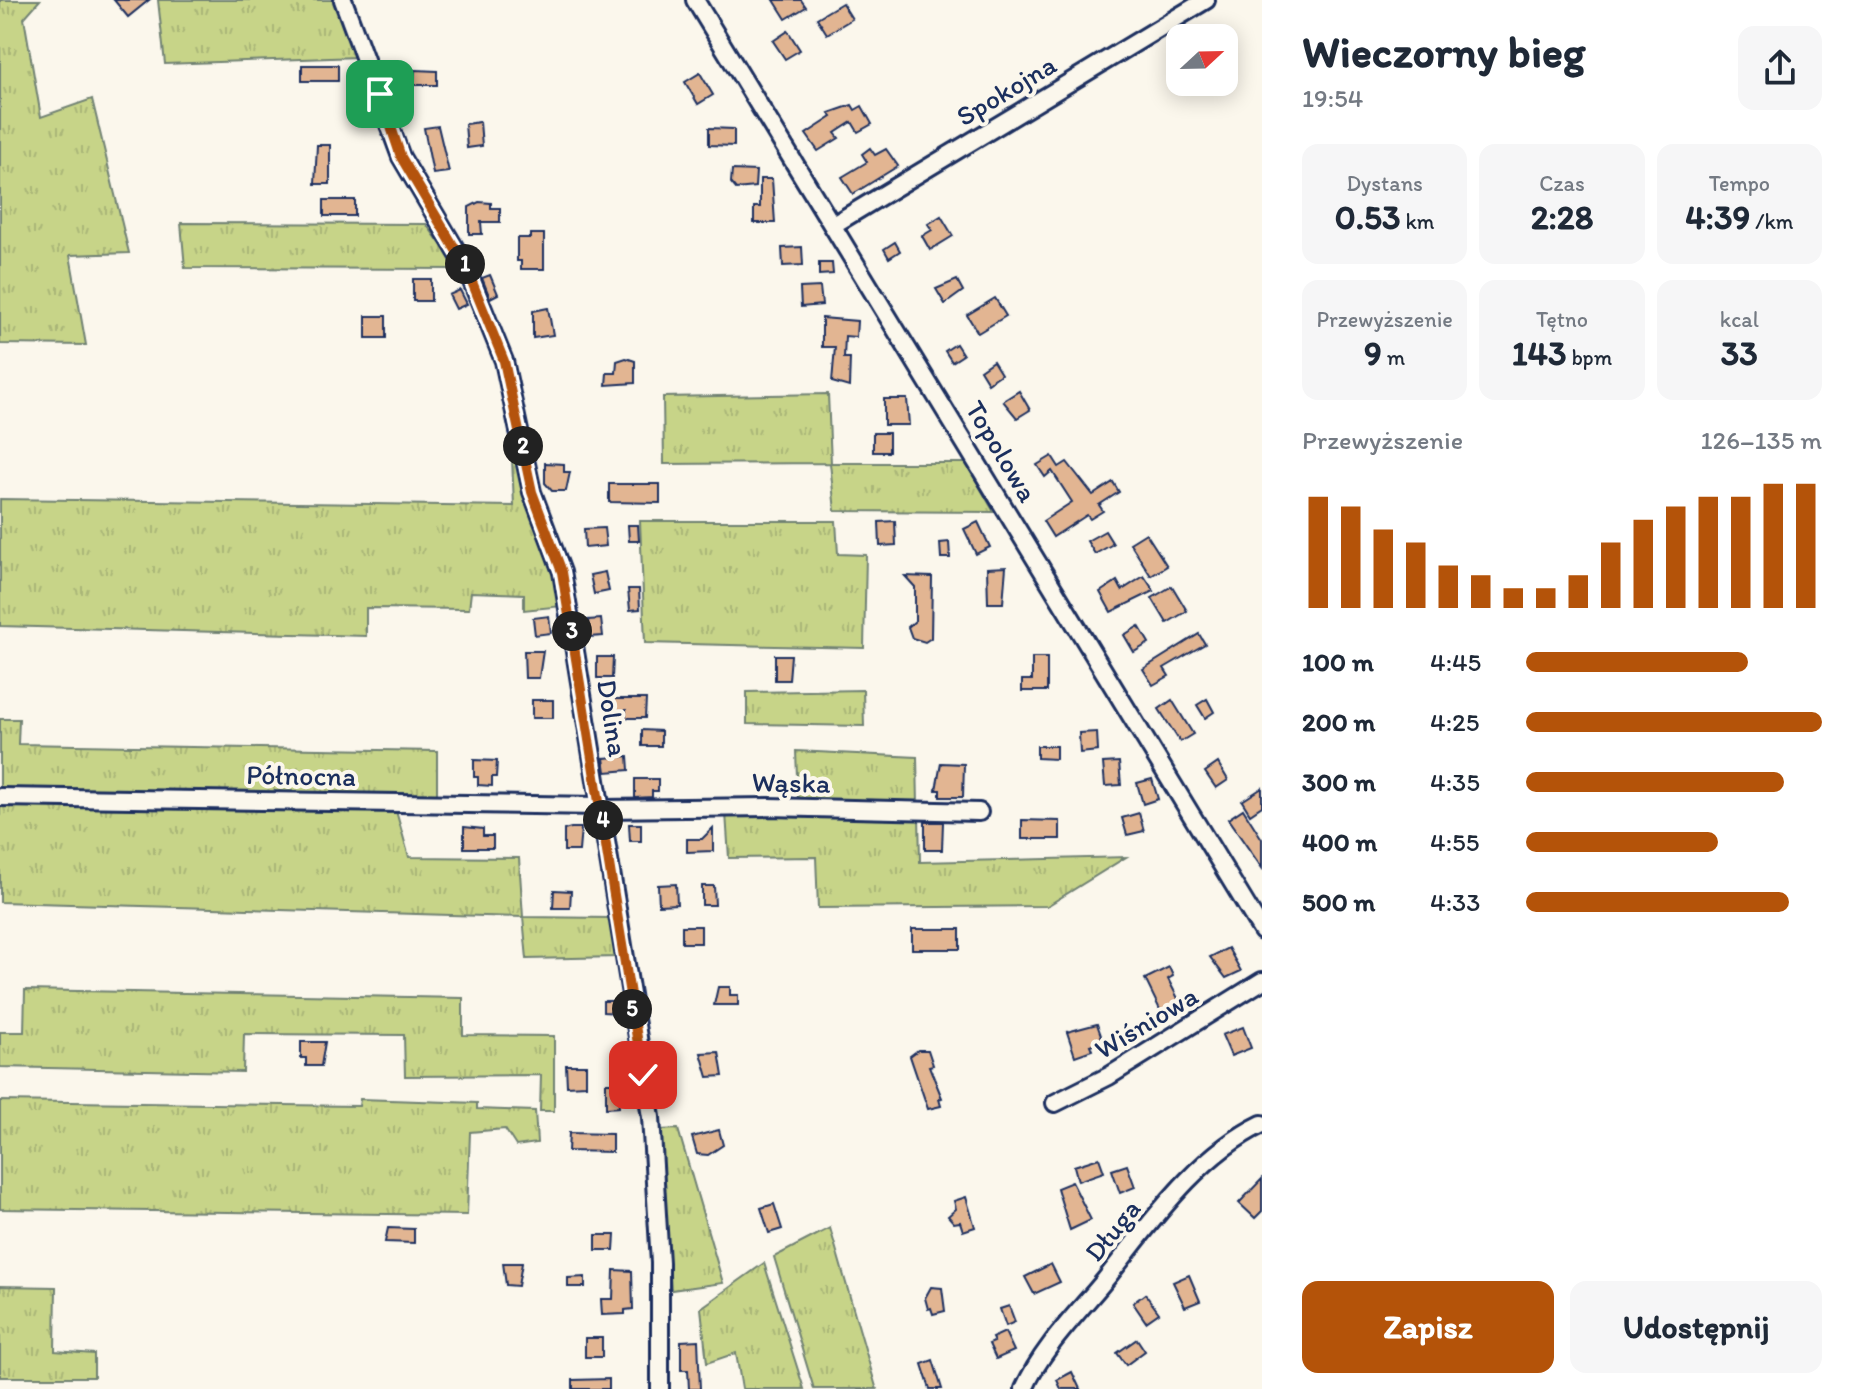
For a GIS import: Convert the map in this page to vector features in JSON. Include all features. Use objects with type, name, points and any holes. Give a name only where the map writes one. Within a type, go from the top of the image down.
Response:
[{"type":"street","name":"Dolina","points":[[343,0],[401,157],[466,267],[504,361],[532,492],[562,572],[654,1144],[660,1263],[660,1389]]},
{"type":"street","name":"Topolowa","points":[[695,0],[1262,931]]},
{"type":"street","name":"Spokojna","points":[[833,225],[1206,0]]},
{"type":"street","name":"Północna","points":[[0,797],[602,808]]},
{"type":"street","name":"Wąska","points":[[602,808],[769,807],[979,812]]},
{"type":"street","name":"Wiśniowa","points":[[1055,1103],[1109,1076],[1262,981]]},
{"type":"street","name":"Długa","points":[[1024,1389],[1040,1361],[1153,1217],[1197,1173],[1248,1131],[1262,1124]]},
{"type":"green space","points":[[0,0],[40,0],[24,18],[41,117],[92,99],[129,253],[70,255],[86,345],[0,344]]},
{"type":"green space","points":[[158,0],[339,0],[358,57],[165,64]]},
{"type":"green space","points":[[181,223],[426,224],[459,269],[185,268]]},
{"type":"green space","points":[[828,394],[831,463],[966,463],[994,512],[835,511],[830,463],[664,464],[663,397]]},
{"type":"green space","points":[[520,457],[531,510],[563,606],[524,610],[524,594],[471,592],[469,609],[366,608],[366,636],[0,626],[0,499],[514,506],[512,458]]},
{"type":"green space","points":[[640,521],[836,521],[838,554],[866,555],[864,648],[645,643]]},
{"type":"green space","points":[[863,690],[864,726],[747,724],[747,692]]},
{"type":"green space","points":[[0,719],[19,719],[18,744],[437,751],[437,812],[396,811],[409,857],[519,858],[523,917],[0,902]]},
{"type":"green space","points":[[796,751],[917,757],[918,804],[798,802]]},
{"type":"green space","points":[[726,813],[919,815],[920,862],[1126,857],[1047,906],[818,908],[816,857],[729,858]]},
{"type":"green space","points":[[523,917],[611,918],[618,957],[527,959]]},
{"type":"green space","points":[[25,990],[463,998],[463,1035],[554,1036],[554,1111],[540,1111],[541,1075],[405,1076],[404,1035],[244,1034],[243,1072],[0,1067],[0,1032],[24,1032]]},
{"type":"green space","points":[[360,1099],[477,1103],[477,1109],[535,1111],[537,1143],[516,1146],[505,1129],[470,1132],[467,1215],[0,1209],[0,1101],[359,1106]]},
{"type":"green space","points":[[678,1129],[723,1283],[671,1290],[660,1130]]},
{"type":"green space","points":[[830,1228],[877,1389],[814,1389],[774,1257]]},
{"type":"green space","points":[[764,1263],[804,1389],[742,1389],[736,1353],[707,1363],[701,1308]]},
{"type":"green space","points":[[0,1286],[56,1287],[55,1351],[94,1354],[94,1377],[0,1377]]},
{"type":"building","points":[[114,0],[149,0],[128,17]]},
{"type":"building","points":[[774,0],[801,0],[806,7],[786,19]]},
{"type":"building","points":[[842,3],[852,19],[827,34],[817,18]]},
{"type":"building","points":[[788,31],[800,50],[785,59],[773,41]]},
{"type":"building","points":[[302,65],[338,65],[338,81],[302,81]]},
{"type":"building","points":[[415,70],[437,71],[437,85],[414,85]]},
{"type":"building","points":[[700,73],[713,95],[698,104],[685,82]]},
{"type":"building","points":[[852,105],[855,110],[862,106],[872,124],[858,132],[852,122],[835,133],[839,138],[818,151],[806,134],[832,117],[829,113]]},
{"type":"building","points":[[480,122],[482,146],[467,148],[465,124]]},
{"type":"building","points":[[438,126],[449,172],[433,174],[424,128]]},
{"type":"building","points":[[709,128],[734,129],[734,146],[709,145]]},
{"type":"building","points":[[317,145],[330,145],[330,184],[315,184]]},
{"type":"building","points":[[870,148],[875,155],[886,149],[898,166],[853,194],[842,177],[867,162],[862,154]]},
{"type":"building","points":[[732,170],[756,171],[755,187],[736,189],[731,183]]},
{"type":"building","points":[[760,179],[772,179],[775,223],[754,223],[754,207],[760,207]]},
{"type":"building","points":[[324,200],[355,200],[355,216],[324,216]]},
{"type":"building","points":[[479,202],[491,203],[491,208],[500,208],[500,222],[481,222],[482,234],[469,234],[469,207]]},
{"type":"building","points":[[941,216],[953,236],[930,250],[922,236],[932,230],[928,224]]},
{"type":"building","points":[[530,234],[544,234],[544,269],[521,269],[521,261],[517,261],[517,238],[530,238]]},
{"type":"building","points":[[895,242],[900,251],[889,258],[884,249]]},
{"type":"building","points":[[802,247],[803,265],[783,266],[782,248]]},
{"type":"building","points":[[819,263],[832,263],[833,274],[819,275]]},
{"type":"building","points":[[490,275],[498,294],[490,298],[482,278]]},
{"type":"building","points":[[413,279],[431,279],[431,301],[413,301]]},
{"type":"building","points":[[957,280],[963,291],[945,304],[936,289]]},
{"type":"building","points":[[820,287],[822,305],[801,307],[800,288]]},
{"type":"building","points":[[460,290],[467,304],[456,309],[449,295]]},
{"type":"building","points":[[995,298],[1006,316],[978,333],[967,315]]},
{"type":"building","points":[[548,308],[553,335],[533,338],[533,311]]},
{"type":"building","points":[[366,316],[386,316],[386,338],[366,338]]},
{"type":"building","points":[[822,318],[857,321],[856,337],[845,336],[844,358],[850,358],[849,387],[832,382],[835,347],[822,347]]},
{"type":"building","points":[[956,344],[963,355],[952,362],[945,351]]},
{"type":"building","points":[[626,358],[635,361],[635,383],[606,385],[607,373],[616,373],[617,361]]},
{"type":"building","points":[[993,361],[1001,374],[988,383],[980,370]]},
{"type":"building","points":[[1019,391],[1030,410],[1017,418],[1003,401]]},
{"type":"building","points":[[884,399],[907,399],[909,425],[884,425]]},
{"type":"building","points":[[873,433],[889,433],[889,452],[873,452]]},
{"type":"building","points":[[1052,456],[1059,467],[1067,462],[1093,495],[1113,482],[1119,492],[1099,505],[1103,511],[1090,519],[1087,515],[1053,537],[1043,521],[1072,502],[1052,471],[1045,477],[1037,465]]},
{"type":"building","points":[[545,463],[564,464],[564,472],[570,472],[566,491],[552,491],[545,483]]},
{"type":"building","points":[[609,484],[660,484],[660,503],[609,502]]},
{"type":"building","points":[[895,521],[896,545],[880,546],[879,522]]},
{"type":"building","points":[[978,522],[990,547],[976,554],[964,529]]},
{"type":"building","points":[[628,525],[638,525],[639,541],[629,541]]},
{"type":"building","points":[[604,528],[606,546],[585,548],[584,529]]},
{"type":"building","points":[[1105,531],[1113,544],[1095,554],[1087,541]]},
{"type":"building","points":[[1146,533],[1167,566],[1151,576],[1130,543]]},
{"type":"building","points":[[949,542],[950,558],[941,558],[940,543]]},
{"type":"building","points":[[1006,567],[1003,603],[988,603],[987,568]]},
{"type":"building","points":[[605,572],[609,591],[594,594],[590,575]]},
{"type":"building","points":[[905,576],[932,577],[931,638],[925,642],[912,638],[908,627],[915,621],[915,587]]},
{"type":"building","points":[[1144,576],[1154,591],[1111,612],[1100,592],[1117,581],[1122,590]]},
{"type":"building","points":[[1172,586],[1187,611],[1167,623],[1152,598]]},
{"type":"building","points":[[628,589],[639,589],[640,609],[630,610]]},
{"type":"building","points":[[549,616],[551,633],[535,635],[533,618]]},
{"type":"building","points":[[601,619],[603,636],[590,637],[588,620]]},
{"type":"building","points":[[1139,626],[1149,643],[1134,652],[1124,635]]},
{"type":"building","points":[[1199,634],[1205,644],[1164,668],[1169,676],[1153,685],[1143,669]]},
{"type":"building","points":[[524,651],[543,651],[539,678],[525,678]]},
{"type":"building","points":[[775,655],[791,655],[789,680],[775,680]]},
{"type":"building","points":[[597,657],[613,657],[612,678],[597,678]]},
{"type":"building","points":[[1032,658],[1047,658],[1047,691],[1022,691],[1022,680],[1032,680]]},
{"type":"building","points":[[615,693],[615,699],[646,699],[645,718],[626,718],[626,710],[606,711],[606,694]]},
{"type":"building","points":[[1207,699],[1214,712],[1205,718],[1197,705]]},
{"type":"building","points":[[532,700],[553,700],[553,718],[532,718]]},
{"type":"building","points":[[1172,700],[1193,734],[1180,742],[1159,709]]},
{"type":"building","points":[[642,730],[661,731],[661,746],[642,746]]},
{"type":"building","points":[[1097,732],[1098,751],[1080,753],[1079,733]]},
{"type":"building","points":[[1037,746],[1056,746],[1056,759],[1037,758]]},
{"type":"building","points":[[628,756],[629,770],[606,772],[604,758]]},
{"type":"building","points":[[474,760],[497,761],[492,786],[478,785],[478,777],[474,777]]},
{"type":"building","points":[[1119,762],[1121,785],[1105,786],[1103,763]]},
{"type":"building","points":[[941,763],[964,764],[963,797],[940,797],[940,790],[936,790]]},
{"type":"building","points":[[1218,763],[1228,780],[1216,788],[1205,772]]},
{"type":"building","points":[[635,779],[658,779],[658,791],[652,791],[652,797],[635,798]]},
{"type":"building","points":[[1152,779],[1158,799],[1143,804],[1137,783]]},
{"type":"building","points":[[1262,788],[1262,806],[1250,814],[1242,801]]},
{"type":"building","points":[[1243,809],[1262,839],[1262,868],[1228,819]]},
{"type":"building","points":[[1139,813],[1144,831],[1127,835],[1122,818]]},
{"type":"building","points":[[1022,820],[1060,821],[1060,839],[1022,839]]},
{"type":"building","points":[[925,822],[943,822],[942,850],[925,850]]},
{"type":"building","points":[[629,824],[641,824],[641,841],[630,841]]},
{"type":"building","points":[[464,827],[483,829],[483,836],[493,836],[493,848],[464,848]]},
{"type":"building","points":[[581,828],[579,851],[564,851],[564,830]]},
{"type":"building","points":[[713,828],[713,851],[687,852],[687,839],[702,839]]},
{"type":"building","points":[[676,884],[677,904],[659,905],[658,885]]},
{"type":"building","points":[[702,886],[714,886],[715,905],[702,905]]},
{"type":"building","points":[[554,890],[571,891],[570,908],[553,908]]},
{"type":"building","points":[[682,926],[701,926],[701,943],[682,943]]},
{"type":"building","points":[[912,929],[960,929],[960,949],[912,949]]},
{"type":"building","points":[[1228,948],[1241,971],[1226,978],[1210,957]]},
{"type":"building","points":[[1169,967],[1173,976],[1168,979],[1184,1010],[1165,1020],[1145,979]]},
{"type":"building","points":[[718,987],[730,987],[730,995],[738,995],[738,1005],[714,1005]]},
{"type":"building","points":[[603,1001],[619,1001],[619,1013],[603,1012]]},
{"type":"building","points":[[1097,1024],[1103,1041],[1090,1045],[1092,1050],[1075,1056],[1067,1032]]},
{"type":"building","points":[[1243,1027],[1251,1048],[1231,1056],[1222,1035]]},
{"type":"building","points":[[301,1042],[325,1042],[321,1066],[306,1066],[306,1058],[301,1058]]},
{"type":"building","points":[[918,1050],[928,1050],[933,1065],[929,1066],[942,1098],[939,1099],[941,1106],[928,1109],[910,1056]]},
{"type":"building","points":[[719,1052],[723,1076],[708,1077],[701,1053]]},
{"type":"building","points":[[566,1065],[586,1065],[586,1085],[567,1086]]},
{"type":"building","points":[[606,1083],[618,1083],[619,1107],[606,1108]]},
{"type":"building","points":[[719,1130],[723,1145],[708,1155],[697,1154],[692,1137]]},
{"type":"building","points":[[569,1133],[612,1134],[612,1152],[568,1151]]},
{"type":"building","points":[[1099,1158],[1104,1172],[1078,1181],[1074,1166]]},
{"type":"building","points":[[1127,1165],[1135,1187],[1120,1193],[1112,1170]]},
{"type":"building","points":[[1262,1179],[1262,1211],[1255,1218],[1239,1203]]},
{"type":"building","points":[[1072,1182],[1091,1220],[1070,1230],[1057,1188]]},
{"type":"building","points":[[966,1197],[975,1227],[963,1231],[960,1222],[954,1223],[948,1216],[956,1209],[954,1201]]},
{"type":"building","points":[[774,1204],[782,1229],[769,1233],[761,1208]]},
{"type":"building","points":[[388,1228],[414,1229],[414,1243],[385,1242]]},
{"type":"building","points":[[596,1235],[615,1235],[614,1250],[596,1250]]},
{"type":"building","points":[[503,1263],[522,1263],[518,1286],[506,1285]]},
{"type":"building","points":[[1051,1264],[1060,1282],[1034,1294],[1025,1277]]},
{"type":"building","points":[[614,1270],[632,1271],[633,1309],[625,1310],[625,1314],[602,1315],[601,1299],[613,1299]]},
{"type":"building","points":[[1189,1275],[1200,1301],[1185,1307],[1173,1282]]},
{"type":"building","points":[[585,1277],[585,1287],[568,1287],[568,1278]]},
{"type":"building","points":[[931,1287],[942,1288],[945,1311],[933,1314],[931,1308],[928,1309],[925,1298]]},
{"type":"building","points":[[1145,1294],[1159,1313],[1146,1322],[1133,1303]]},
{"type":"building","points":[[1009,1306],[1015,1322],[1006,1326],[1000,1309]]},
{"type":"building","points":[[1005,1332],[1014,1351],[996,1359],[989,1344],[994,1342],[992,1338]]},
{"type":"building","points":[[585,1338],[602,1338],[602,1357],[585,1357]]},
{"type":"building","points":[[1137,1339],[1145,1351],[1126,1365],[1117,1353]]},
{"type":"building","points":[[698,1340],[700,1389],[689,1389],[688,1370],[681,1370],[681,1341]]},
{"type":"building","points":[[933,1360],[942,1389],[930,1389],[922,1364]]},
{"type":"building","points":[[1072,1372],[1080,1389],[1061,1389],[1057,1380]]},
{"type":"building","points":[[609,1379],[609,1389],[573,1389],[573,1380]]},
{"type":"route","points":[[380,94],[401,157],[466,267],[504,361],[513,391],[532,492],[562,572],[643,1075]]}]
